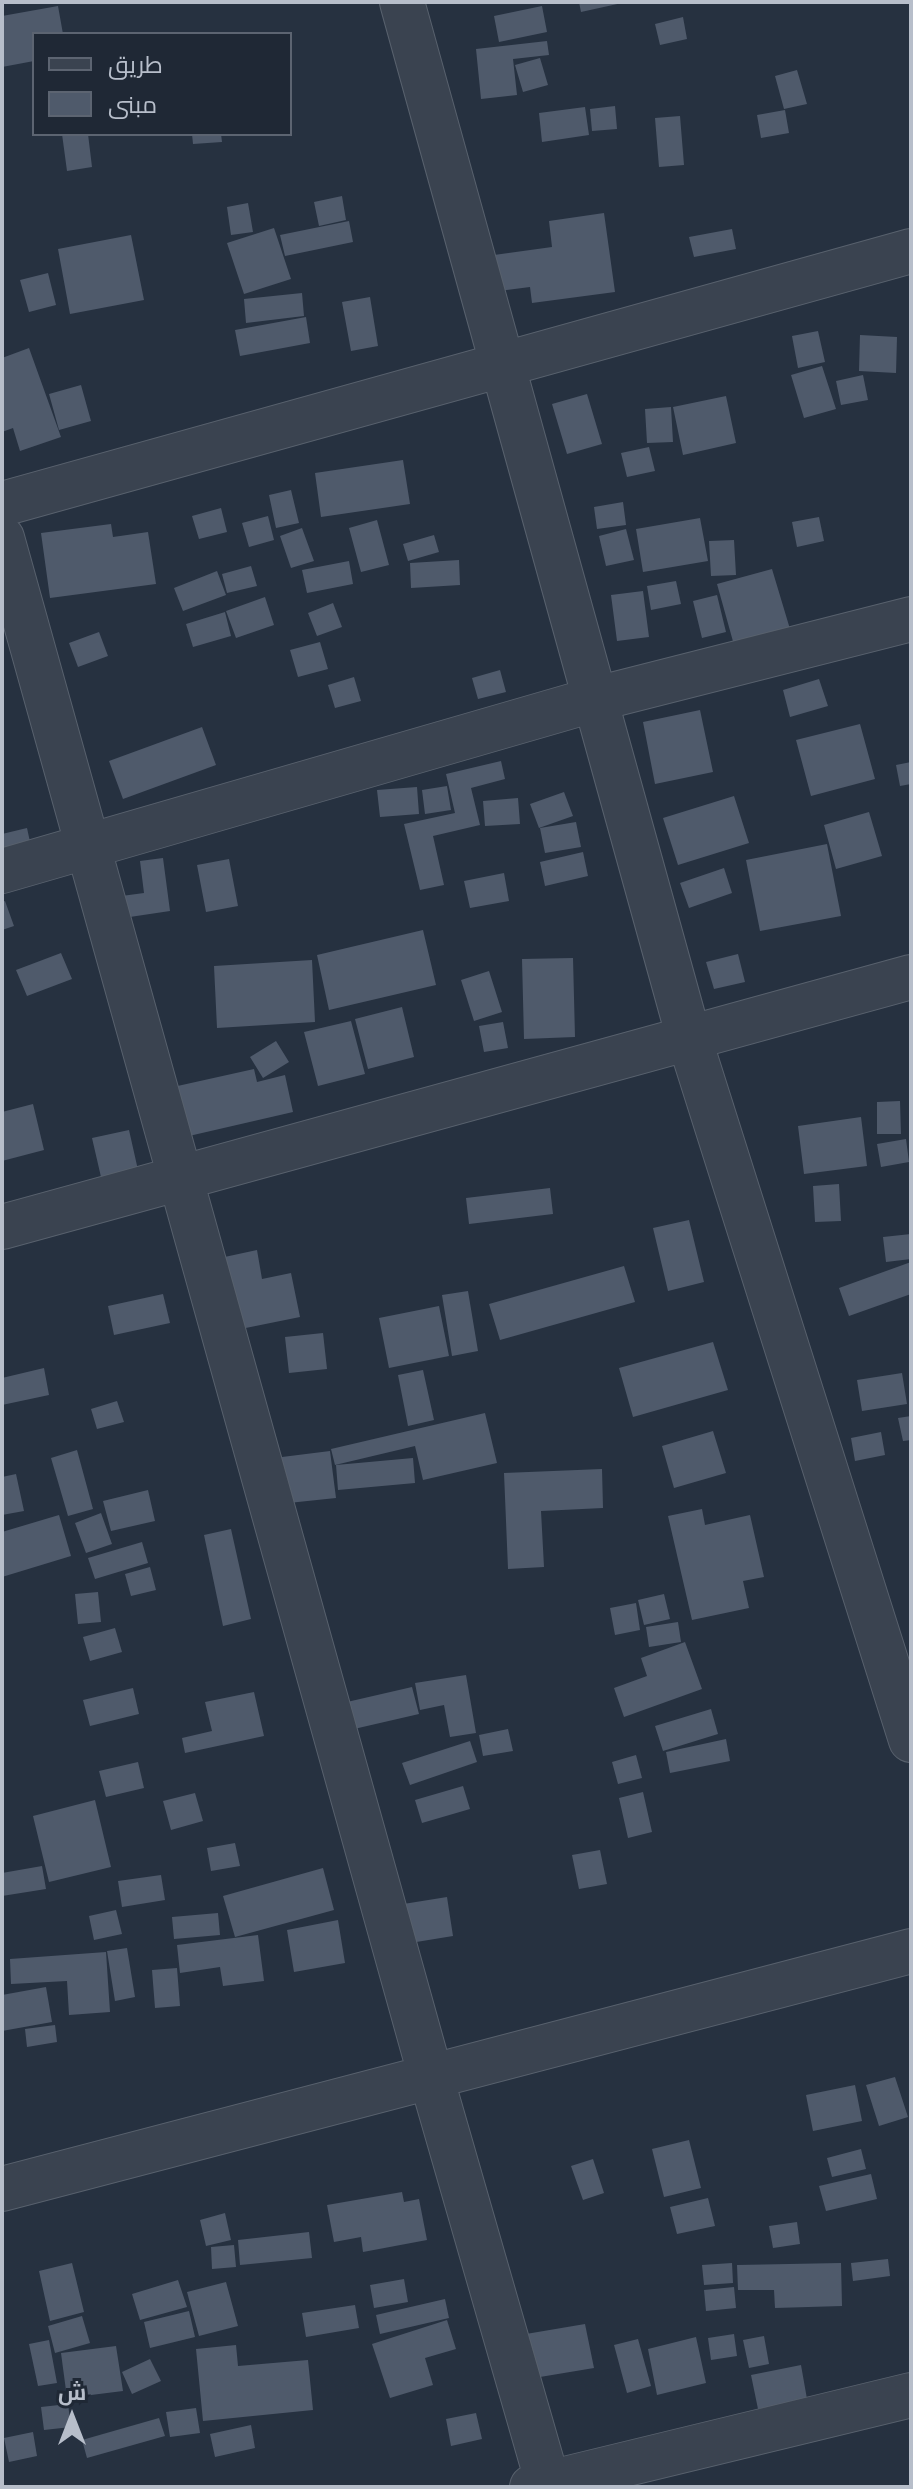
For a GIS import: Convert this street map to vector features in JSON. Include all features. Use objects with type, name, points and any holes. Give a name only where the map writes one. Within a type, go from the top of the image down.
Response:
[{"type":"street","points":[[402,2],[689,1038],[911,1740]]},
{"type":"street","points":[[2,504],[911,251]]},
{"type":"street","points":[[2,538],[543,2485],[911,2395]]},
{"type":"street","points":[[2,871],[596,699],[911,619]]},
{"type":"street","points":[[2,1227],[911,977]]},
{"type":"street","points":[[2,2189],[911,1951]]},
{"type":"building","points":[[579,2],[622,2],[622,3],[581,12]]},
{"type":"building","points":[[58,6],[63,32],[32,32],[32,61],[2,67],[2,16]]},
{"type":"building","points":[[542,6],[547,32],[499,42],[494,16]]},
{"type":"building","points":[[683,17],[687,39],[660,45],[655,24]]},
{"type":"building","points":[[547,41],[549,55],[513,59],[517,95],[481,99],[476,49]]},
{"type":"building","points":[[540,58],[548,85],[523,92],[515,65]]},
{"type":"building","points":[[797,70],[807,104],[784,109],[775,76]]},
{"type":"building","points":[[615,106],[617,129],[592,131],[590,109]]},
{"type":"building","points":[[585,107],[589,135],[542,142],[539,113]]},
{"type":"building","points":[[785,110],[789,133],[761,138],[757,115]]},
{"type":"building","points":[[680,116],[684,165],[659,167],[655,118]]},
{"type":"building","points":[[62,136],[88,136],[92,167],[67,171]]},
{"type":"building","points":[[192,136],[221,136],[222,142],[193,144]]},
{"type":"building","points":[[342,196],[346,220],[319,226],[314,202]]},
{"type":"building","points":[[248,203],[253,232],[231,235],[227,207]]},
{"type":"building","points":[[604,213],[615,292],[532,303],[530,287],[499,291],[494,255],[552,247],[549,221]]},
{"type":"building","points":[[349,221],[353,242],[285,256],[280,235]]},
{"type":"building","points":[[274,228],[291,279],[244,294],[227,243]]},
{"type":"building","points":[[732,229],[736,249],[694,257],[689,237]]},
{"type":"building","points":[[131,235],[144,300],[70,314],[58,249]]},
{"type":"building","points":[[48,273],[56,305],[29,312],[20,280]]},
{"type":"building","points":[[302,293],[304,316],[246,323],[244,299]]},
{"type":"building","points":[[370,297],[378,346],[351,351],[342,302]]},
{"type":"building","points":[[306,317],[310,343],[240,356],[235,330]]},
{"type":"building","points":[[818,331],[825,362],[798,368],[792,336]]},
{"type":"building","points":[[860,335],[897,337],[896,373],[859,371]]},
{"type":"building","points":[[29,348],[61,437],[20,451],[13,428],[2,432],[2,358]]},
{"type":"building","points":[[822,366],[836,409],[804,418],[791,375]]},
{"type":"building","points":[[863,375],[868,400],[841,405],[836,381]]},
{"type":"building","points":[[81,385],[91,421],[59,430],[49,394]]},
{"type":"building","points":[[587,394],[602,444],[567,454],[552,404]]},
{"type":"building","points":[[726,396],[736,443],[683,455],[673,407]]},
{"type":"building","points":[[671,407],[673,442],[647,443],[645,409]]},
{"type":"building","points":[[649,447],[655,471],[627,477],[621,453]]},
{"type":"building","points":[[403,460],[410,504],[321,517],[315,473]]},
{"type":"building","points":[[291,490],[299,523],[276,528],[269,495]]},
{"type":"building","points":[[623,502],[626,525],[597,529],[594,507]]},
{"type":"building","points":[[221,508],[227,532],[199,539],[192,516]]},
{"type":"building","points":[[268,516],[274,540],[249,547],[242,523]]},
{"type":"building","points":[[819,517],[824,541],[797,547],[792,522]]},
{"type":"building","points":[[700,518],[708,561],[643,572],[636,529]]},
{"type":"building","points":[[377,520],[389,565],[361,572],[349,528]]},
{"type":"building","points":[[111,524],[113,537],[148,532],[156,584],[50,598],[41,533]]},
{"type":"building","points":[[302,528],[314,561],[291,568],[280,536]]},
{"type":"building","points":[[626,529],[634,560],[606,566],[599,536]]},
{"type":"building","points":[[434,535],[439,552],[408,561],[403,544]]},
{"type":"building","points":[[734,540],[736,575],[711,576],[709,541]]},
{"type":"building","points":[[459,560],[460,585],[411,588],[410,563]]},
{"type":"building","points":[[349,561],[353,584],[307,593],[302,570]]},
{"type":"building","points":[[251,566],[257,586],[227,593],[222,574]]},
{"type":"building","points":[[772,569],[790,629],[734,645],[717,584]]},
{"type":"building","points":[[217,571],[226,595],[183,611],[174,588]]},
{"type":"building","points":[[676,581],[681,604],[651,610],[647,586]]},
{"type":"building","points":[[643,591],[649,637],[617,641],[611,595]]},
{"type":"building","points":[[717,595],[726,632],[702,638],[693,601]]},
{"type":"building","points":[[265,597],[274,625],[236,638],[226,611]]},
{"type":"building","points":[[333,603],[342,627],[317,636],[308,613]]},
{"type":"building","points":[[225,612],[231,636],[193,647],[186,624]]},
{"type":"building","points":[[99,632],[108,656],[78,667],[69,643]]},
{"type":"building","points":[[320,642],[328,669],[298,677],[290,650]]},
{"type":"building","points":[[500,670],[506,692],[478,699],[472,678]]},
{"type":"building","points":[[354,677],[361,701],[335,708],[328,685]]},
{"type":"building","points":[[819,679],[828,706],[790,717],[783,690]]},
{"type":"building","points":[[700,710],[713,772],[655,784],[643,722]]},
{"type":"building","points":[[860,724],[875,779],[811,796],[796,740]]},
{"type":"building","points":[[202,727],[216,765],[123,799],[109,761]]},
{"type":"building","points":[[501,761],[505,779],[471,788],[480,825],[433,836],[444,885],[420,890],[404,824],[455,813],[446,774]]},
{"type":"building","points":[[911,762],[911,784],[900,786],[896,765]]},
{"type":"building","points":[[447,786],[451,810],[425,814],[422,790]]},
{"type":"building","points":[[417,787],[419,814],[380,817],[377,790]]},
{"type":"building","points":[[564,792],[573,816],[539,828],[530,804]]},
{"type":"building","points":[[734,796],[749,843],[678,865],[663,818]]},
{"type":"building","points":[[518,798],[520,824],[485,826],[483,801]]},
{"type":"building","points":[[869,812],[882,856],[836,869],[824,825]]},
{"type":"building","points":[[576,822],[581,847],[545,853],[540,828]]},
{"type":"building","points":[[27,828],[32,851],[2,848],[2,834]]},
{"type":"building","points":[[827,844],[841,916],[760,931],[746,860]]},
{"type":"building","points":[[583,852],[588,876],[545,886],[540,862]]},
{"type":"building","points":[[163,858],[170,911],[103,921],[99,899],[144,893],[140,861]]},
{"type":"building","points":[[229,859],[238,906],[206,912],[197,865]]},
{"type":"building","points":[[724,868],[732,893],[689,908],[680,883]]},
{"type":"building","points":[[504,873],[509,901],[470,908],[464,881]]},
{"type":"building","points":[[5,901],[14,926],[2,930],[2,902]]},
{"type":"building","points":[[423,930],[436,985],[329,1010],[317,955]]},
{"type":"building","points":[[61,953],[72,979],[27,996],[16,970]]},
{"type":"building","points":[[738,954],[745,982],[714,989],[706,962]]},
{"type":"building","points":[[573,958],[575,1037],[524,1039],[522,959]]},
{"type":"building","points":[[312,960],[315,1022],[217,1028],[214,966]]},
{"type":"building","points":[[489,971],[502,1012],[474,1021],[461,980]]},
{"type":"building","points":[[402,1007],[414,1057],[368,1069],[355,1019]]},
{"type":"building","points":[[351,1021],[365,1074],[318,1086],[304,1032]]},
{"type":"building","points":[[503,1022],[508,1048],[484,1052],[479,1026]]},
{"type":"building","points":[[276,1041],[289,1062],[263,1078],[250,1057]]},
{"type":"building","points":[[254,1069],[257,1082],[285,1075],[293,1112],[176,1139],[164,1089]]},
{"type":"building","points":[[900,1101],[901,1134],[877,1134],[877,1102]]},
{"type":"building","points":[[33,1104],[44,1150],[2,1161],[2,1112]]},
{"type":"building","points":[[861,1117],[867,1166],[804,1174],[798,1126]]},
{"type":"building","points":[[129,1130],[138,1170],[101,1177],[92,1138]]},
{"type":"building","points":[[906,1139],[909,1162],[881,1167],[877,1144]]},
{"type":"building","points":[[839,1184],[841,1221],[815,1222],[813,1186]]},
{"type":"building","points":[[550,1188],[553,1214],[469,1224],[466,1198]]},
{"type":"building","points":[[689,1220],[704,1282],[668,1291],[653,1228]]},
{"type":"building","points":[[911,1234],[911,1259],[886,1262],[883,1237]]},
{"type":"building","points":[[257,1250],[262,1279],[291,1273],[300,1317],[221,1333],[206,1261]]},
{"type":"building","points":[[911,1262],[911,1294],[849,1316],[839,1288]]},
{"type":"building","points":[[624,1266],[635,1302],[500,1340],[489,1304]]},
{"type":"building","points":[[468,1291],[478,1351],[452,1356],[442,1295]]},
{"type":"building","points":[[163,1294],[170,1323],[114,1335],[108,1306]]},
{"type":"building","points":[[439,1306],[449,1356],[389,1368],[379,1318]]},
{"type":"building","points":[[323,1333],[327,1369],[289,1373],[285,1337]]},
{"type":"building","points":[[713,1342],[728,1390],[633,1417],[619,1368]]},
{"type":"building","points":[[44,1368],[49,1395],[2,1405],[2,1378]]},
{"type":"building","points":[[423,1370],[434,1420],[408,1426],[398,1375]]},
{"type":"building","points":[[902,1373],[907,1404],[862,1411],[857,1380]]},
{"type":"building","points":[[117,1401],[124,1422],[97,1429],[91,1409]]},
{"type":"building","points":[[485,1413],[497,1463],[423,1480],[415,1446],[335,1465],[331,1449]]},
{"type":"building","points":[[911,1416],[911,1440],[903,1441],[898,1418]]},
{"type":"building","points":[[713,1431],[726,1473],[674,1488],[662,1446]]},
{"type":"building","points":[[881,1432],[885,1455],[855,1461],[851,1438]]},
{"type":"building","points":[[77,1450],[93,1509],[68,1516],[51,1458]]},
{"type":"building","points":[[330,1451],[336,1498],[279,1504],[274,1458]]},
{"type":"building","points":[[413,1458],[415,1483],[338,1490],[336,1465]]},
{"type":"building","points":[[602,1469],[603,1508],[541,1511],[544,1567],[508,1569],[504,1473]]},
{"type":"building","points":[[16,1474],[24,1511],[2,1515],[2,1477]]},
{"type":"building","points":[[148,1490],[155,1521],[111,1531],[103,1501]]},
{"type":"building","points":[[702,1509],[705,1525],[750,1515],[764,1577],[743,1581],[749,1608],[692,1620],[668,1516]]},
{"type":"building","points":[[101,1513],[112,1544],[86,1553],[75,1523]]},
{"type":"building","points":[[59,1515],[71,1556],[2,1577],[2,1532]]},
{"type":"building","points":[[231,1529],[251,1619],[223,1626],[204,1535]]},
{"type":"building","points":[[142,1542],[148,1563],[95,1579],[88,1558]]},
{"type":"building","points":[[150,1567],[156,1590],[131,1596],[125,1574]]},
{"type":"building","points":[[98,1592],[101,1622],[78,1624],[75,1594]]},
{"type":"building","points":[[664,1594],[670,1619],[644,1625],[638,1600]]},
{"type":"building","points":[[636,1603],[640,1630],[615,1635],[610,1608]]},
{"type":"building","points":[[678,1622],[681,1642],[649,1647],[646,1627]]},
{"type":"building","points":[[115,1628],[122,1652],[90,1661],[83,1637]]},
{"type":"building","points":[[685,1642],[702,1689],[624,1717],[614,1688],[647,1676],[641,1658]]},
{"type":"building","points":[[466,1675],[476,1733],[450,1737],[444,1705],[420,1710],[415,1683]]},
{"type":"building","points":[[412,1687],[419,1714],[341,1732],[334,1705]]},
{"type":"building","points":[[133,1688],[139,1714],[90,1726],[83,1700]]},
{"type":"building","points":[[254,1692],[264,1736],[185,1753],[182,1738],[212,1731],[205,1702]]},
{"type":"building","points":[[711,1709],[718,1734],[663,1751],[655,1726]]},
{"type":"building","points":[[508,1729],[513,1751],[483,1756],[479,1735]]},
{"type":"building","points":[[726,1739],[730,1761],[670,1773],[666,1752]]},
{"type":"building","points":[[470,1741],[477,1762],[410,1785],[402,1763]]},
{"type":"building","points":[[636,1755],[642,1778],[618,1784],[612,1762]]},
{"type":"building","points":[[138,1762],[144,1788],[106,1797],[99,1771]]},
{"type":"building","points":[[463,1786],[470,1809],[422,1823],[415,1800]]},
{"type":"building","points":[[643,1792],[652,1832],[628,1838],[619,1798]]},
{"type":"building","points":[[195,1793],[203,1821],[171,1830],[163,1801]]},
{"type":"building","points":[[95,1800],[111,1867],[49,1882],[33,1816]]},
{"type":"building","points":[[235,1843],[240,1866],[211,1871],[207,1848]]},
{"type":"building","points":[[600,1850],[607,1884],[579,1889],[572,1855]]},
{"type":"building","points":[[42,1866],[46,1889],[2,1896],[2,1873]]},
{"type":"building","points":[[323,1868],[334,1910],[235,1937],[223,1896]]},
{"type":"building","points":[[161,1875],[165,1900],[122,1907],[118,1881]]},
{"type":"building","points":[[447,1897],[453,1936],[398,1945],[391,1906]]},
{"type":"building","points":[[116,1910],[122,1934],[94,1940],[89,1916]]},
{"type":"building","points":[[218,1913],[220,1935],[174,1939],[172,1917]]},
{"type":"building","points":[[338,1920],[345,1963],[294,1972],[287,1930]]},
{"type":"building","points":[[258,1935],[264,1981],[223,1986],[220,1967],[180,1973],[177,1945]]},
{"type":"building","points":[[127,1948],[135,1997],[115,2001],[107,1951]]},
{"type":"building","points":[[106,1952],[110,2012],[69,2015],[67,1981],[11,1984],[10,1959]]},
{"type":"building","points":[[177,1968],[180,2006],[155,2008],[152,1970]]},
{"type":"building","points":[[46,1987],[52,2022],[2,2031],[2,1995]]},
{"type":"building","points":[[55,2025],[57,2042],[27,2047],[25,2029]]},
{"type":"building","points":[[895,2077],[908,2117],[879,2126],[866,2085]]},
{"type":"building","points":[[855,2085],[862,2121],[813,2131],[806,2095]]},
{"type":"building","points":[[689,2140],[701,2188],[664,2197],[652,2149]]},
{"type":"building","points":[[861,2149],[866,2169],[832,2177],[827,2158]]},
{"type":"building","points":[[593,2159],[604,2193],[583,2200],[571,2166]]},
{"type":"building","points":[[871,2174],[877,2199],[826,2211],[819,2186]]},
{"type":"building","points":[[402,2192],[404,2202],[419,2199],[427,2240],[363,2252],[361,2237],[334,2242],[327,2205]]},
{"type":"building","points":[[708,2198],[715,2226],[677,2234],[670,2207]]},
{"type":"building","points":[[225,2213],[231,2240],[206,2246],[200,2220]]},
{"type":"building","points":[[797,2222],[800,2244],[773,2248],[769,2226]]},
{"type":"building","points":[[309,2232],[312,2258],[240,2265],[238,2240]]},
{"type":"building","points":[[234,2245],[236,2267],[212,2269],[211,2247]]},
{"type":"building","points":[[888,2259],[890,2276],[853,2281],[851,2263]]},
{"type":"building","points":[[72,2263],[84,2312],[50,2321],[39,2271]]},
{"type":"building","points":[[732,2263],[733,2283],[704,2285],[702,2265]]},
{"type":"building","points":[[841,2263],[842,2306],[775,2308],[774,2290],[738,2290],[737,2265]]},
{"type":"building","points":[[404,2279],[408,2302],[374,2308],[370,2285]]},
{"type":"building","points":[[178,2280],[187,2307],[140,2320],[132,2294]]},
{"type":"building","points":[[226,2282],[238,2326],[199,2336],[187,2292]]},
{"type":"building","points":[[734,2287],[736,2308],[706,2311],[704,2290]]},
{"type":"building","points":[[445,2299],[449,2318],[380,2334],[376,2315]]},
{"type":"building","points":[[355,2305],[359,2328],[306,2337],[302,2313]]},
{"type":"building","points":[[189,2311],[195,2337],[150,2348],[144,2322]]},
{"type":"building","points":[[82,2316],[90,2343],[55,2353],[48,2326]]},
{"type":"building","points":[[447,2320],[456,2349],[425,2358],[433,2385],[390,2398],[372,2344]]},
{"type":"building","points":[[585,2324],[594,2368],[534,2378],[526,2334]]},
{"type":"building","points":[[734,2334],[737,2356],[711,2360],[708,2338]]},
{"type":"building","points":[[764,2336],[769,2364],[749,2368],[743,2340]]},
{"type":"building","points":[[696,2337],[706,2383],[657,2395],[648,2349]]},
{"type":"building","points":[[638,2339],[651,2386],[627,2393],[614,2345]]},
{"type":"building","points":[[49,2340],[57,2383],[38,2386],[29,2344]]},
{"type":"building","points":[[236,2345],[238,2366],[308,2360],[313,2410],[203,2421],[196,2349]]},
{"type":"building","points":[[116,2346],[123,2391],[67,2398],[61,2353]]},
{"type":"building","points":[[150,2359],[161,2381],[132,2394],[122,2372]]},
{"type":"building","points":[[801,2365],[807,2399],[758,2409],[751,2375]]},
{"type":"building","points":[[68,2404],[71,2427],[44,2430],[41,2407]]},
{"type":"building","points":[[196,2408],[200,2433],[170,2437],[166,2412]]},
{"type":"building","points":[[476,2413],[482,2439],[451,2446],[446,2419]]},
{"type":"building","points":[[159,2418],[165,2436],[87,2458],[82,2440]]},
{"type":"building","points":[[251,2425],[255,2448],[215,2457],[210,2434]]},
{"type":"building","points":[[33,2432],[37,2456],[9,2462],[4,2438]]}]
